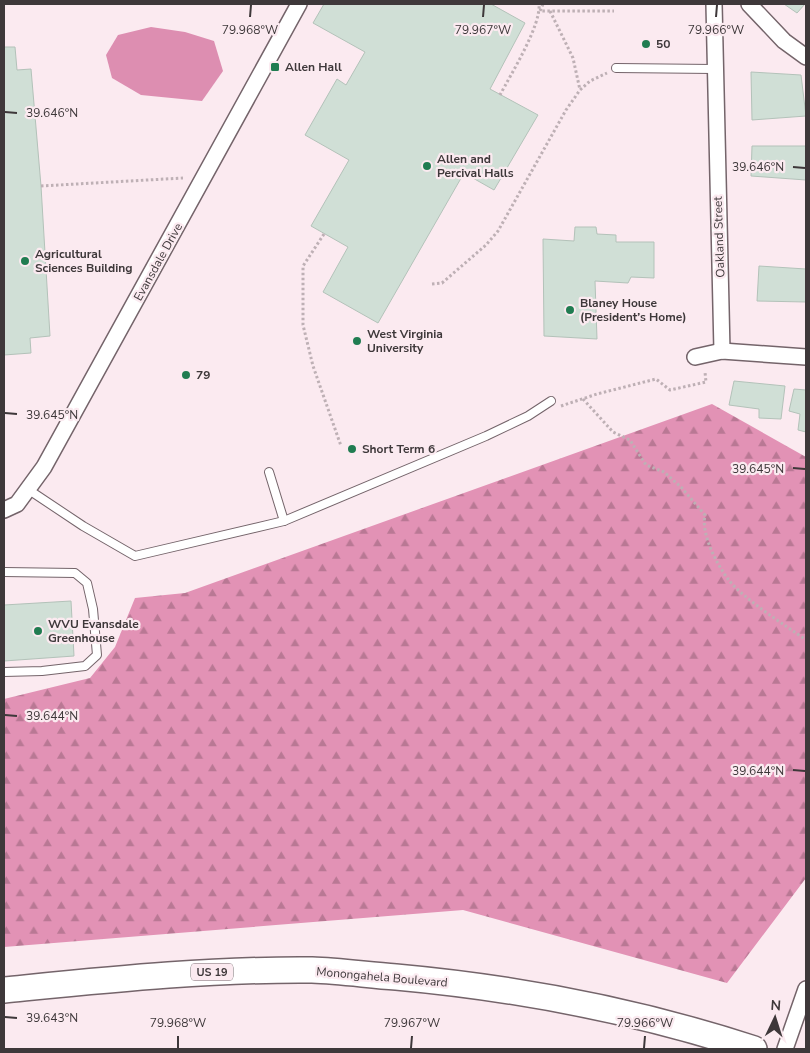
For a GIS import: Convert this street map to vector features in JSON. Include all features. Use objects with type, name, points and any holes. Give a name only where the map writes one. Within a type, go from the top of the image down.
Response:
[{"type":"main road","name":"Monongahela Boulevard","points":[[4,990],[217,971],[314,970],[421,980],[532,994],[634,1014],[754,1049]]},
{"type":"street","name":"Evansdale Drive","points":[[4,510],[17,504],[29,490],[103,363],[299,4]]},
{"type":"street","name":"Oakland Street","points":[[714,4],[722,351]]},
{"type":"street","points":[[749,4],[784,42],[806,57]]},
{"type":"street","points":[[698,357],[722,351],[806,357]]},
{"type":"street","points":[[785,1049],[806,989]]},
{"type":"lane","points":[[616,68],[714,69]]},
{"type":"lane","points":[[29,490],[83,526],[136,556],[284,521],[486,436],[528,416],[551,402]]},
{"type":"lane","points":[[269,472],[284,521]]},
{"type":"lane","points":[[4,572],[75,573],[87,583],[93,609],[97,655],[85,666],[42,671],[4,672]]},
{"type":"path","points":[[500,95],[526,46],[541,4]]},
{"type":"path","points":[[540,11],[614,11]]},
{"type":"path","points":[[550,11],[573,58],[580,90]]},
{"type":"path","points":[[432,284],[442,283],[486,246],[498,231],[566,110],[580,90],[590,81],[616,68]]},
{"type":"path","points":[[41,186],[183,178]]},
{"type":"path","points":[[324,234],[303,266],[303,325],[313,366],[340,446]]},
{"type":"path","points":[[528,416],[656,379],[670,390],[706,382],[698,357]]},
{"type":"path","points":[[583,399],[613,432],[630,440],[646,466],[664,472],[681,487],[705,515],[703,525],[713,553],[728,579],[806,640]]},
{"type":"green space","points":[[712,404],[806,457],[806,878],[727,983],[463,910],[4,947],[4,699],[90,678],[115,647],[135,598],[185,593]]},
{"type":"shaded area","points":[[151,27],[185,32],[214,41],[223,71],[202,101],[141,95],[112,78],[106,55],[118,35]]},
{"type":"building","name":"Allen and Percival Halls","points":[[324,4],[491,4],[525,23],[490,89],[538,115],[494,190],[464,173],[378,323],[323,292],[348,247],[311,226],[349,160],[305,135],[337,79],[346,85],[365,52],[313,23]]},
{"type":"building","points":[[784,4],[805,4],[797,13]]},
{"type":"building","name":"Agricultural Sciences Building","points":[[4,47],[15,47],[17,70],[31,69],[41,186],[50,336],[30,338],[31,353],[4,355]]},
{"type":"building","points":[[751,72],[801,75],[806,116],[752,120]]},
{"type":"building","points":[[752,146],[806,146],[806,180],[751,176]]},
{"type":"building","name":"Blaney House (President’s Home)","points":[[575,227],[596,227],[597,234],[616,235],[616,242],[654,242],[654,278],[631,277],[628,283],[595,281],[597,339],[544,336],[543,239],[574,241]]},
{"type":"building","points":[[759,266],[806,269],[806,302],[757,301]]},
{"type":"building","points":[[734,381],[785,386],[781,419],[759,418],[759,409],[729,405]]},
{"type":"building","points":[[794,389],[806,390],[806,432],[798,430],[800,414],[789,411]]},
{"type":"building","name":"WVU Evansdale Greenhouse","points":[[71,601],[74,656],[4,661],[4,605]]},
{"type":"place","name":"50","points":[[646,44]]},
{"type":"place","name":"Allen Hall","points":[[275,67]]},
{"type":"place","name":"Allen and Percival Halls","points":[[427,166]]},
{"type":"place","name":"Agricultural Sciences Building","points":[[25,261]]},
{"type":"place","name":"Blaney House (President’s Home)","points":[[570,310]]},
{"type":"place","name":"West Virginia University","points":[[357,341]]},
{"type":"place","name":"79","points":[[186,375]]},
{"type":"place","name":"Short Term 6","points":[[352,449]]},
{"type":"place","name":"WVU Evansdale Greenhouse","points":[[38,631]]}]
